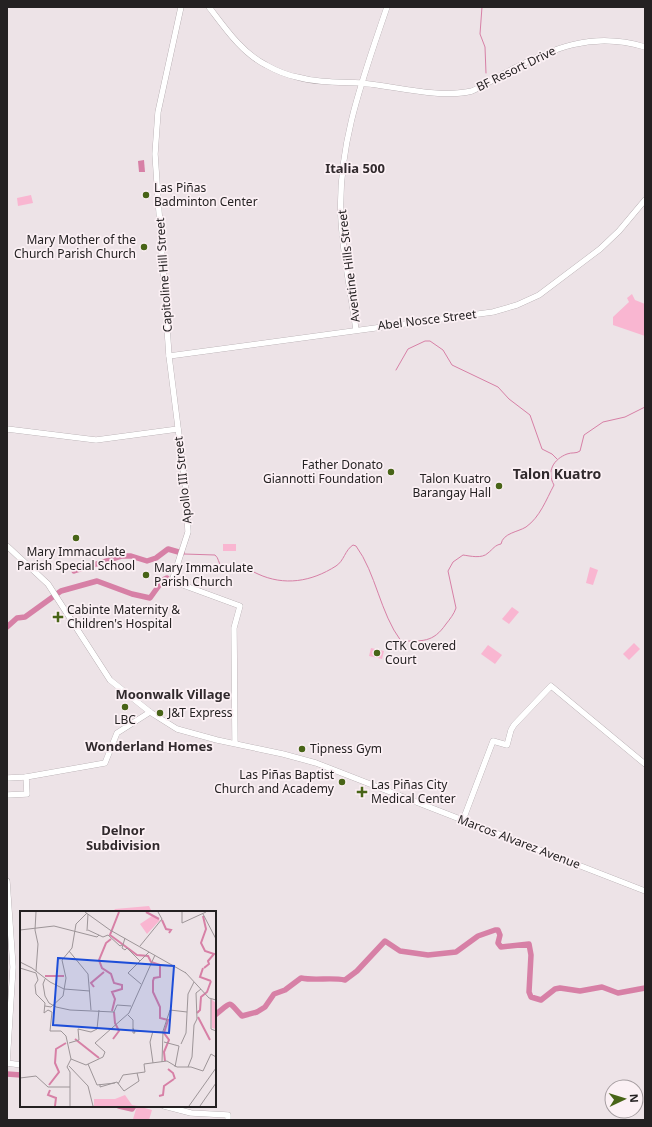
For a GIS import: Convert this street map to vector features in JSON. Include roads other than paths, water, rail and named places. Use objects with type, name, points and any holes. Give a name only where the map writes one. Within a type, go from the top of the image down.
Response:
[{"type":"street","name":"Capitoline Hill Street","points":[[172,377],[155,154],[155,131],[181,7]]},
{"type":"street","name":"BF Resort Drive","points":[[209,7],[240,45],[265,65],[286,74],[306,79],[462,93],[483,86],[504,73],[544,54],[576,42],[605,40],[645,47]]},
{"type":"street","name":"Aventine Hills Street","points":[[356,330],[341,219],[347,141],[361,83],[387,7]]},
{"type":"street","name":"Abel Nosce Street","points":[[170,356],[493,312],[523,303],[539,295],[600,249],[619,231],[645,200]]},
{"type":"street","name":"Apollo III Street","points":[[172,377],[186,491],[188,532],[172,581],[240,606],[234,628],[235,743]]},
{"type":"street","points":[[7,429],[96,440],[178,429]]},
{"type":"street","name":"Marcos Alvarez Avenue","points":[[7,546],[48,584],[110,680],[150,712],[177,729],[316,763],[645,891]]},
{"type":"street","points":[[462,820],[493,742],[507,744],[514,725],[551,686],[645,764]]},
{"type":"street","points":[[7,778],[26,777],[105,763],[117,733],[150,712]]},
{"type":"street","points":[[7,795],[27,794],[26,777]]},
{"type":"street","points":[[7,881],[10,968],[7,1063],[20,1065]]},
{"type":"street","points":[[168,1107],[191,1113],[228,1118]]},
{"type":"waterway","points":[[482,7],[480,34],[485,47],[486,73]]},
{"type":"waterway","points":[[396,370],[408,349],[425,341],[430,341],[443,350],[452,365],[498,387],[509,399],[530,415],[542,449],[552,454],[557,459]]},
{"type":"waterway","points":[[184,554],[215,555],[220,564],[223,566],[242,565],[268,578],[288,581],[307,579],[327,571],[339,564],[350,547],[353,545],[356,546],[369,568],[388,618],[401,641],[426,640],[432,638],[441,630],[452,616],[456,608],[448,571],[453,562],[463,555],[476,557],[483,556],[501,544],[505,537],[531,523],[539,513],[554,485],[551,470],[555,462],[562,456],[580,451],[584,435],[603,422],[625,417],[645,407]]},
{"type":"waterway","points":[[74,571],[122,556],[131,556],[147,561],[156,558],[168,549],[182,553]]},
{"type":"waterway","points":[[7,627],[17,618],[25,617],[61,591],[97,581],[132,594],[150,598],[163,580],[167,578]]},
{"type":"waterway","points":[[216,1014],[230,1004],[242,1016],[257,1012],[265,1007],[274,994],[285,990],[301,978],[345,980],[357,971],[385,941],[400,951],[428,955],[456,952],[478,936],[495,930],[498,930],[500,935],[498,943],[501,947],[529,944],[531,955],[529,992],[531,997],[541,1000],[555,989],[560,988],[580,991],[602,987],[618,993],[645,988]]},
{"type":"waterway","points":[[7,1074],[20,1075]]},
{"type":"waterway","points":[[123,1107],[132,1109],[133,1107]]},
{"type":"place","name":"Las Piñas Badminton Center","points":[[146,195]]},
{"type":"place","name":"Mary Mother of the Church Parish Church","points":[[144,247]]},
{"type":"place","name":"Father Donato Giannotti Foundation","points":[[391,472]]},
{"type":"place","name":"Talon Kuatro Barangay Hall","points":[[499,486]]},
{"type":"place","name":"Mary Immaculate Parish Special School","points":[[76,538]]},
{"type":"place","name":"Mary Immaculate Parish Church","points":[[146,575]]},
{"type":"place","name":"Cabinte Maternity & Children's Hospital","points":[[58,617]]},
{"type":"place","name":"CTK Covered Court","points":[[377,653]]},
{"type":"place","name":"LBC","points":[[125,707]]},
{"type":"place","name":"J&T Express","points":[[160,713]]},
{"type":"place","name":"Tipness Gym","points":[[302,749]]},
{"type":"place","name":"Las Piñas Baptist Church and Academy","points":[[342,782]]},
{"type":"place","name":"Las Piñas City Medical Center","points":[[362,792]]},
{"type":"district","name":"Italia 500","points":[[355,168]]},
{"type":"district","name":"Talon Kuatro","points":[[557,474]]},
{"type":"district","name":"Moonwalk Village","points":[[173,694]]},
{"type":"district","name":"Wonderland Homes","points":[[149,746]]},
{"type":"district","name":"Delnor Subdivision","points":[[123,838]]}]
